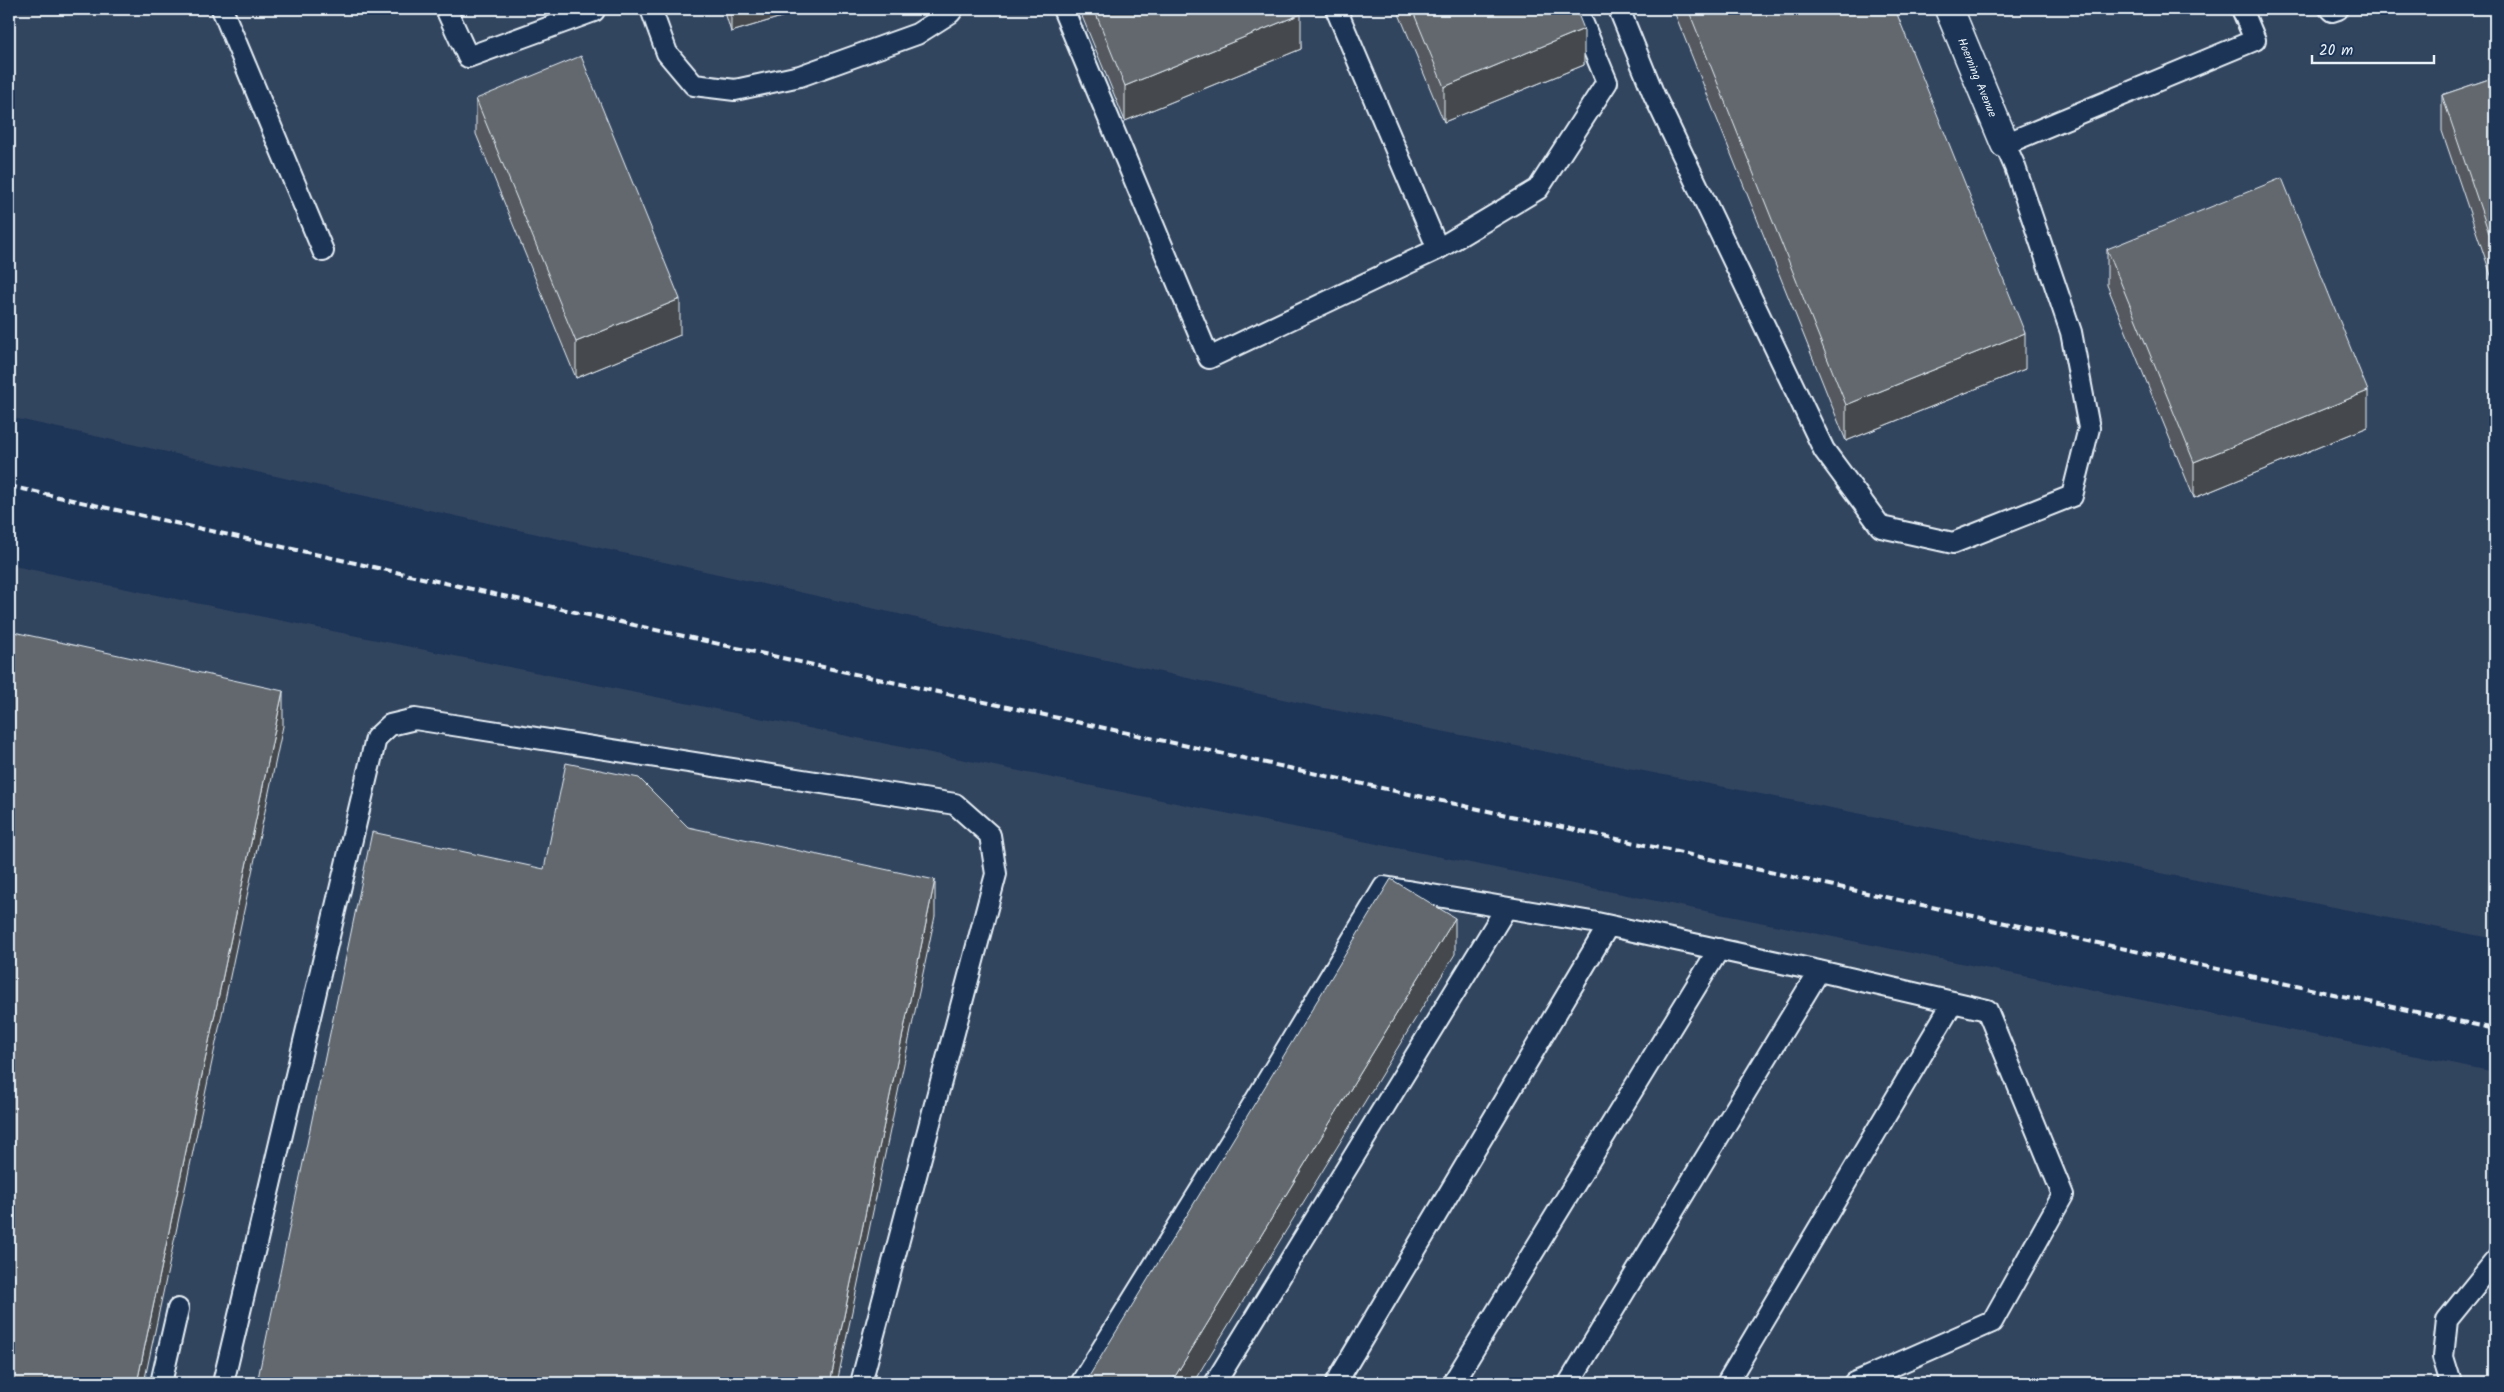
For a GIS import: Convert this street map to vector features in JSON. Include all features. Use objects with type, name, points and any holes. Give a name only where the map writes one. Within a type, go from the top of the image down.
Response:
[{"type":"street","name":"Hoerning Avenue","points":[[1949,9],[2005,144]]},
{"type":"lane","points":[[222,9],[323,251]]},
{"type":"lane","points":[[446,9],[468,57],[594,11],[593,9]]},
{"type":"lane","points":[[651,9],[667,53],[694,85],[734,90],[800,76],[917,34],[950,13],[953,9]]},
{"type":"lane","points":[[1062,9],[1209,358],[1438,249],[1538,189],[1607,82],[1577,9]]},
{"type":"lane","points":[[1336,9],[1438,249]]},
{"type":"lane","points":[[1619,9],[1654,94],[1824,450],[1881,526],[1953,543],[2072,496],[2089,428],[2071,332],[2015,167],[2005,144],[2255,40],[2242,9]]},
{"type":"lane","points":[[2330,9],[2332,11],[2338,9]]},
{"type":"lane","points":[[223,1383],[376,738],[390,725],[414,719],[955,804],[990,835],[996,874],[861,1383]]},
{"type":"lane","points":[[1081,1383],[1234,1136],[1384,887],[1608,926],[1819,970],[1987,1010],[2064,1195],[1992,1322],[1854,1383]]},
{"type":"lane","points":[[1215,1383],[1506,908]]},
{"type":"lane","points":[[1336,1383],[1608,926]]},
{"type":"lane","points":[[1453,1383],[1719,949]]},
{"type":"lane","points":[[1569,1383],[1819,970]]},
{"type":"lane","points":[[1727,1383],[1953,1002]]},
{"type":"lane","points":[[2451,1383],[2443,1357],[2447,1320],[2495,1261]]},
{"type":"lane","points":[[161,1383],[178,1309]]},
{"type":"shaded area","points":[[9,9],[2495,9],[2495,939],[1314,706],[9,417]]},
{"type":"shaded area","points":[[9,565],[2495,1072],[2495,1383],[9,1383]]},
{"type":"building","points":[[1094,9],[1299,9],[1301,14],[1125,86]]},
{"type":"building","points":[[1412,9],[1576,9],[1584,29],[1444,87]]},
{"type":"building","points":[[1688,9],[1895,9],[2025,333],[1846,405]]},
{"type":"building","points":[[581,56],[680,299],[576,342],[476,99]]},
{"type":"building","points":[[2495,77],[2495,251],[2442,95]]},
{"type":"building","points":[[2282,178],[2368,391],[2194,462],[2107,249]]},
{"type":"building","points":[[9,631],[283,691],[137,1383],[9,1383]]},
{"type":"building","points":[[566,763],[639,778],[688,827],[935,880],[830,1383],[257,1383],[372,832],[544,869]]},
{"type":"building","points":[[1391,879],[1455,918],[1171,1383],[1085,1383]]},
{"type":"railway","points":[[9,486],[818,666],[2495,1029]]}]
